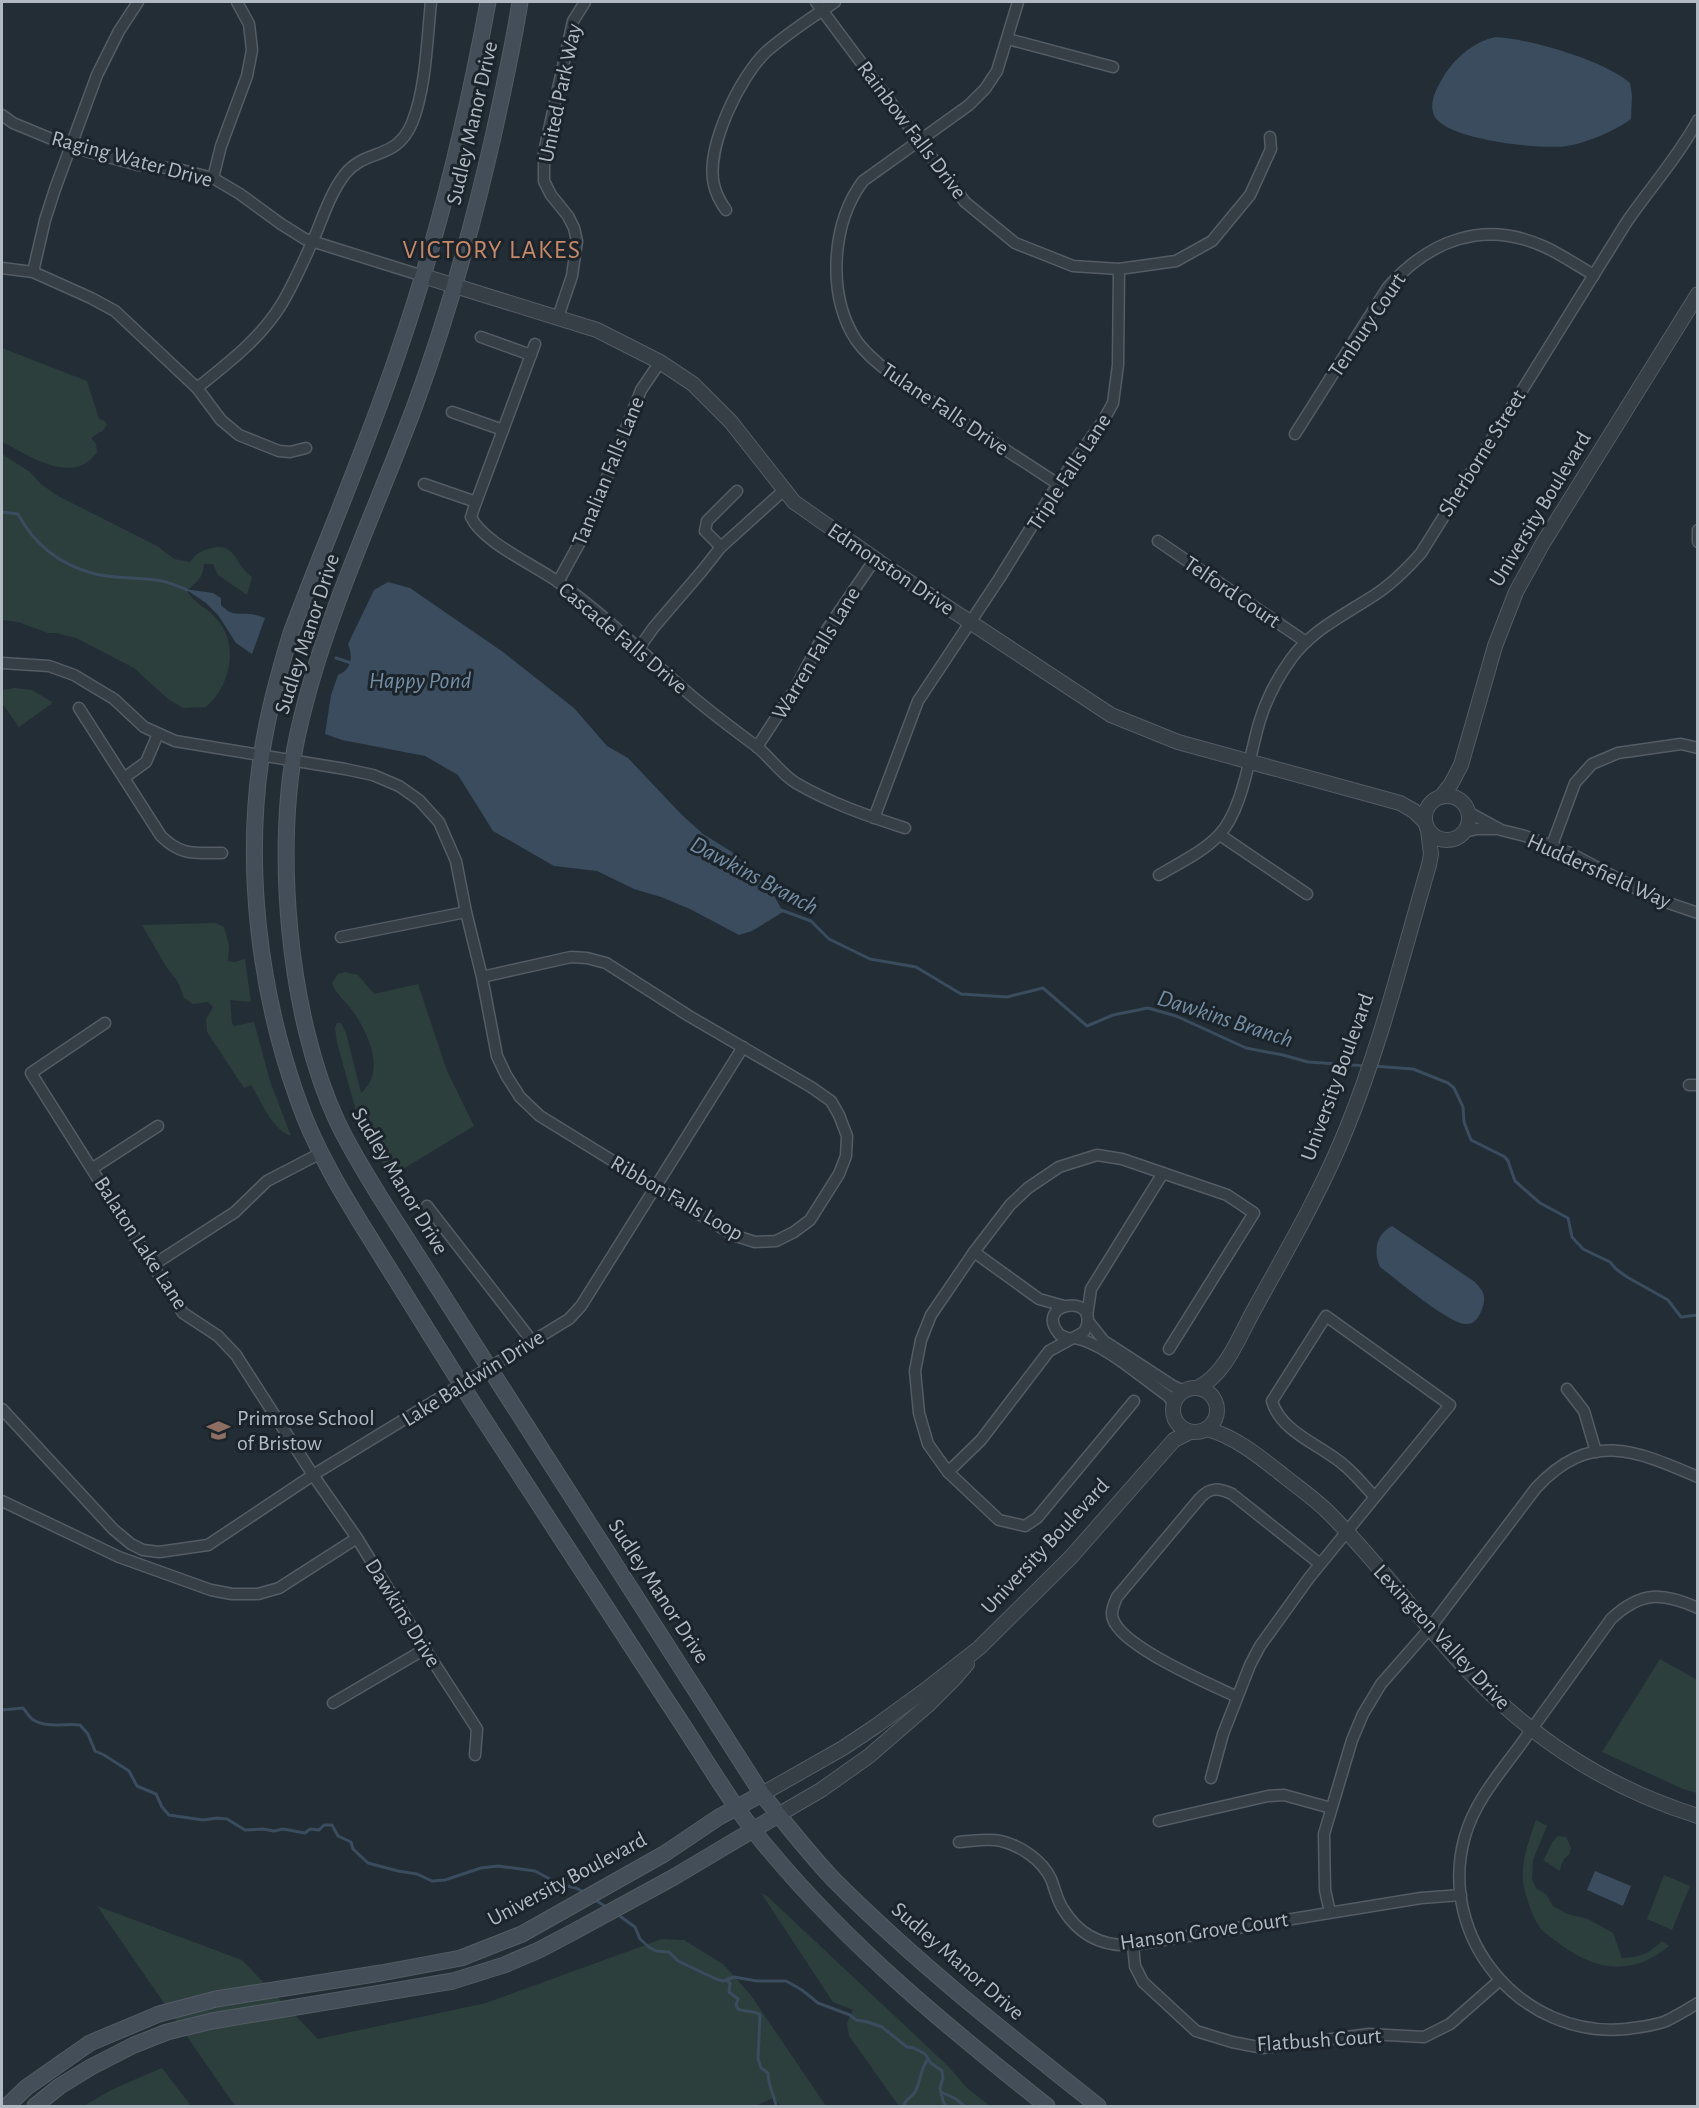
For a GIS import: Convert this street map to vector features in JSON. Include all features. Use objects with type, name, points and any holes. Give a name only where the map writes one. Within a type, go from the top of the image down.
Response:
[{"type":"main road","name":"Sudley Manor Drive","points":[[488,2],[446,197],[423,276],[398,354],[291,633],[278,676],[261,755],[255,886],[260,944],[274,1017],[294,1088],[328,1169],[461,1386],[753,1830],[825,1913],[889,1975],[949,2028],[1047,2106]]},
{"type":"main road","name":"Sudley Manor Drive","points":[[520,2],[503,92],[456,286],[414,406],[333,614],[297,733],[287,830],[289,912],[302,1009],[315,1061],[336,1120],[354,1153],[762,1794],[834,1880],[906,1948],[953,1991],[1098,2106]]},
{"type":"main road","name":"University Boulevard","points":[[7,2106],[27,2087],[90,2043],[159,2014],[216,1999],[461,1958],[522,1934],[573,1907],[762,1794]]},
{"type":"main road","name":"University Boulevard","points":[[35,2106],[60,2086],[91,2067],[134,2045],[167,2032],[212,2021],[453,1981],[504,1965],[539,1950],[674,1877],[778,1815]]},
{"type":"street","points":[[33,272],[45,220],[97,75],[119,31],[138,2]]},
{"type":"street","points":[[213,178],[221,146],[246,76],[252,50],[249,24],[237,2]]},
{"type":"street","points":[[197,388],[264,330],[282,304],[333,193],[347,172],[362,161],[392,149],[404,138],[420,101],[431,2]]},
{"type":"street","name":"United Park Way","points":[[558,317],[572,276],[577,241],[568,216],[551,195],[544,181],[544,152],[573,21],[585,2]]},
{"type":"street","points":[[726,210],[713,184],[713,166],[725,117],[735,95],[749,70],[767,51],[819,6],[835,2]]},
{"type":"street","name":"Tulane Falls Drive","points":[[1018,2],[997,71],[985,89],[969,105],[863,182],[851,198],[842,221],[837,284],[844,314],[856,340],[872,359],[906,385],[1058,484]]},
{"type":"street","name":"Rainbow Falls Drive","points":[[819,6],[965,202],[1015,243],[1074,266],[1119,269],[1176,261],[1212,241],[1250,195],[1271,149],[1270,137]]},
{"type":"street","points":[[1008,39],[1113,67]]},
{"type":"street","name":"Raging Water Drive","points":[[2,116],[13,123],[71,147],[138,165],[178,170],[213,178],[312,242],[423,276]]},
{"type":"street","name":"Sherborne Street","points":[[1220,834],[1241,792],[1260,720],[1273,687],[1292,658],[1306,642],[1338,617],[1389,585],[1421,553],[1626,223],[1649,190],[1673,162],[1698,120]]},
{"type":"street","name":"Tenbury Court","points":[[1295,434],[1388,287],[1403,270],[1432,249],[1465,237],[1483,235],[1515,237],[1545,247],[1594,275]]},
{"type":"street","points":[[2,268],[33,272],[115,311],[197,388],[220,420],[239,435],[279,451],[290,452],[306,448]]},
{"type":"street","name":"Triple Falls Lane","points":[[874,818],[918,701],[1113,403],[1118,365],[1119,269]]},
{"type":"street","name":"Edmonston Drive","points":[[423,276],[607,334],[660,362],[693,384],[731,422],[783,491],[794,502],[875,559],[1111,715],[1178,742],[1400,804],[1414,811],[1427,826]]},
{"type":"street","name":"University Boulevard","points":[[1437,799],[1451,784],[1461,765],[1495,646],[1516,592],[1565,506],[1698,294]]},
{"type":"street","name":"Cascade Falls Drive","points":[[481,338],[533,349],[471,517],[476,527],[490,539],[594,608],[709,711],[757,747],[794,782],[833,802],[905,828]]},
{"type":"street","name":"Tanalian Falls Lane","points":[[558,582],[586,531],[641,390],[660,362]]},
{"type":"street","points":[[452,412],[503,430]]},
{"type":"street","points":[[424,484],[476,502]]},
{"type":"street","points":[[721,547],[705,531],[707,521],[737,491]]},
{"type":"street","points":[[639,648],[721,547],[783,491]]},
{"type":"street","points":[[1698,530],[1698,542]]},
{"type":"street","name":"Telford Court","points":[[1158,541],[1306,642]]},
{"type":"street","name":"Warren Falls Lane","points":[[757,747],[795,689],[824,634],[875,559]]},
{"type":"street","name":"Ribbon Falls Loop","points":[[2,663],[49,666],[75,675],[99,688],[136,720],[158,734],[175,741],[373,775],[399,786],[419,800],[439,822],[456,861],[497,1056],[520,1097],[540,1116],[733,1235],[755,1242],[776,1241],[794,1232],[810,1220],[839,1174],[846,1156],[847,1136],[831,1101],[606,963],[571,957],[482,977]]},
{"type":"street","points":[[79,708],[161,836],[181,851],[222,853]]},
{"type":"street","points":[[124,778],[146,762],[158,734]]},
{"type":"street","points":[[1552,846],[1575,783],[1592,764],[1618,753],[1681,744],[1698,748]]},
{"type":"street","name":"University Boulevard","points":[[1461,765],[1460,785],[1466,807]]},
{"type":"street","points":[[1452,796],[1466,807],[1469,822],[1464,832],[1456,838],[1449,840],[1436,837],[1427,826],[1427,810],[1437,799],[1452,796]]},
{"type":"street","name":"Edmonston Drive","points":[[1400,804],[1437,799]]},
{"type":"street","name":"Huddersfield Way","points":[[1466,807],[1501,830]]},
{"type":"street","name":"University Boulevard","points":[[1217,1406],[1219,1383],[1228,1357],[1311,1205],[1333,1160],[1354,1108],[1382,1026],[1429,865],[1431,854],[1427,826]]},
{"type":"street","name":"Huddersfield Way","points":[[1464,832],[1477,829],[1501,830],[1552,846],[1570,853],[1654,898],[1698,913]]},
{"type":"street","points":[[1159,875],[1199,851],[1220,834],[1307,894]]},
{"type":"street","name":"University Boulevard","points":[[1429,865],[1436,853],[1449,840]]},
{"type":"street","points":[[340,937],[466,912]]},
{"type":"street","name":"Balaton Lake Lane","points":[[105,1023],[31,1073],[183,1312],[218,1336],[236,1355],[313,1475]]},
{"type":"street","name":"Lake Baldwin Drive","points":[[2,1409],[113,1529],[131,1544],[143,1550],[159,1552],[208,1545],[313,1475],[490,1369],[568,1319],[581,1306],[743,1047]]},
{"type":"street","points":[[93,1168],[158,1126]]},
{"type":"street","points":[[153,1265],[235,1212],[267,1181],[321,1153]]},
{"type":"street","points":[[1134,1401],[1037,1518],[1026,1526],[999,1520],[948,1472],[928,1444],[919,1413],[915,1371],[921,1340],[931,1316],[974,1252],[1010,1205],[1028,1188],[1059,1167],[1097,1155],[1122,1159],[1227,1195],[1254,1213],[1169,1349]]},
{"type":"street","points":[[948,1472],[981,1440],[1050,1351],[1084,1332],[1091,1289],[1163,1173]]},
{"type":"street","points":[[427,1206],[532,1341]]},
{"type":"street","points":[[974,1252],[1039,1299],[1080,1307],[1104,1341],[1173,1386],[1210,1393],[1217,1406],[1214,1422],[1207,1429],[1197,1432],[1190,1432],[1178,1424],[1168,1396],[1100,1347],[1091,1342],[1060,1335],[1039,1299]]},
{"type":"street","points":[[1050,1351],[1055,1314],[1091,1289]]},
{"type":"street","points":[[1211,1778],[1223,1734],[1260,1646],[1320,1564],[1375,1497],[1450,1405],[1326,1316],[1272,1401],[1274,1410],[1282,1421],[1345,1465],[1375,1497]]},
{"type":"street","name":"University Boulevard","points":[[1191,1389],[1209,1381],[1228,1357]]},
{"type":"street","points":[[1174,1410],[1177,1398],[1191,1389]]},
{"type":"street","points":[[1567,1389],[1584,1411],[1596,1452]]},
{"type":"street","name":"Lexington Valley Drive","points":[[1217,1406],[1241,1443]]},
{"type":"street","name":"University Boulevard","points":[[1143,1474],[1166,1437],[1174,1410]]},
{"type":"street","name":"Lexington Valley Drive","points":[[1207,1429],[1241,1443],[1328,1512],[1469,1672],[1532,1729],[1562,1752],[1614,1782],[1647,1798],[1698,1816]]},
{"type":"street","name":"University Boulevard","points":[[762,1794],[869,1731],[979,1648],[1071,1557],[1177,1438],[1190,1432]]},
{"type":"street","points":[[1330,1912],[1325,1890],[1324,1834],[1352,1740],[1363,1714],[1382,1684],[1430,1628],[1536,1488],[1547,1476],[1574,1459],[1596,1452],[1621,1450],[1636,1452],[1698,1476]]},
{"type":"street","name":"Dawkins Drive","points":[[313,1475],[357,1538],[477,1729],[475,1755]]},
{"type":"street","points":[[1237,1697],[1157,1658],[1122,1633],[1113,1622],[1112,1614],[1117,1597],[1200,1498],[1206,1492],[1215,1489],[1232,1494],[1320,1564]]},
{"type":"street","points":[[2,1501],[119,1557],[211,1590],[232,1594],[258,1594],[279,1588],[357,1538]]},
{"type":"street","points":[[1698,1608],[1680,1600],[1655,1596],[1632,1603],[1611,1619],[1481,1800],[1472,1817],[1462,1850],[1460,1869],[1461,1895],[1474,1940],[1500,1980],[1521,1999],[1539,2010],[1579,2026],[1616,2030],[1660,2023],[1698,2003]]},
{"type":"street","name":"University Boulevard","points":[[778,1815],[821,1790],[886,1741],[955,1678],[979,1648]]},
{"type":"street","points":[[333,1703],[425,1649]]},
{"type":"street","points":[[1159,1821],[1268,1796],[1284,1795],[1331,1808]]},
{"type":"street","name":"Hanson Grove Court","points":[[959,1842],[1001,1841],[1025,1851],[1050,1876],[1063,1910],[1081,1929],[1101,1943],[1114,1946],[1133,1945],[1421,1898],[1461,1895]]},
{"type":"street","name":"Flatbush Court","points":[[1133,1945],[1135,1966],[1143,1982],[1196,2031],[1232,2042],[1263,2048],[1369,2034],[1424,2037],[1450,2024],[1500,1980]]},
{"type":"green space","points":[[2,348],[87,381],[99,419],[105,421],[107,425],[91,438],[96,444],[97,452],[87,462],[76,467],[64,468],[51,465],[2,442]]},
{"type":"green space","points":[[2,454],[30,472],[41,484],[58,496],[157,546],[174,559],[190,562],[203,551],[218,547],[225,548],[234,555],[252,577],[247,595],[218,575],[213,564],[204,564],[201,577],[187,591],[222,626],[230,650],[227,675],[222,687],[206,707],[183,708],[168,699],[134,668],[76,638],[48,633],[18,622],[2,620]]},
{"type":"green space","points":[[15,688],[32,690],[52,702],[19,727],[2,703],[2,690]]},
{"type":"green space","points":[[215,923],[224,927],[229,945],[228,961],[245,959],[251,1002],[230,1000],[232,1023],[234,1026],[254,1022],[270,1081],[291,1136],[278,1128],[251,1085],[244,1088],[207,1032],[206,1019],[213,1007],[208,1002],[193,1004],[184,998],[178,982],[167,968],[142,925]]},
{"type":"green space","points":[[345,972],[358,975],[374,994],[418,984],[447,1071],[474,1126],[393,1175],[377,1156],[358,1118],[337,1043],[335,1028],[337,1023],[341,1023],[346,1033],[361,1093],[373,1075],[374,1064],[369,1042],[360,1022],[332,983],[338,974]]},
{"type":"green space","points":[[1660,1659],[1697,1680],[1697,1793],[1683,1789],[1602,1752]]},
{"type":"green space","points":[[1536,1820],[1547,1826],[1533,1860],[1532,1880],[1536,1888],[1546,1894],[1553,1906],[1567,1914],[1588,1919],[1613,1933],[1622,1958],[1644,1954],[1662,1941],[1669,1946],[1640,1963],[1612,1966],[1583,1959],[1542,1930],[1530,1907],[1523,1879],[1526,1853]]},
{"type":"green space","points":[[1558,1836],[1566,1837],[1571,1848],[1560,1871],[1543,1860]]},
{"type":"green space","points":[[1664,1875],[1690,1886],[1672,1930],[1647,1919]]},
{"type":"green space","points":[[761,1893],[767,1896],[949,2067],[967,2088],[990,2106],[899,2106],[849,2036],[847,2023],[853,2010],[833,2002]]},
{"type":"green space","points":[[97,1906],[242,1960],[318,2039],[486,2003],[662,1939],[684,1940],[723,1964],[750,1994],[826,2106],[781,2106],[773,2098],[755,2106],[235,2106]]},
{"type":"green space","points":[[162,2068],[191,2106],[84,2106],[113,2089]]},
{"type":"water","points":[[1495,37],[1566,52],[1603,66],[1618,75],[1630,83],[1631,119],[1591,139],[1555,147],[1496,142],[1458,132],[1443,125],[1435,117],[1432,106],[1439,84],[1455,61],[1480,42]]},
{"type":"water","name":"Happy Pond","points":[[388,582],[410,588],[503,652],[574,708],[607,746],[628,758],[681,814],[703,834],[732,852],[771,890],[783,912],[752,931],[739,935],[690,909],[634,889],[597,871],[554,866],[493,831],[458,775],[425,756],[342,740],[325,734],[331,695],[338,675],[349,666],[351,653],[348,644],[374,590]]},
{"type":"water","points":[[185,589],[213,593],[221,598],[221,605],[231,612],[253,614],[265,618],[252,654],[236,643],[218,615],[206,603]]},
{"type":"water","points":[[1392,1226],[1478,1285],[1484,1299],[1475,1321],[1469,1324],[1457,1322],[1422,1300],[1380,1267],[1377,1244],[1382,1234]]},
{"type":"water","points":[[1595,1871],[1631,1886],[1623,1906],[1587,1890]]},
{"type":"waterway","name":"Dawkins Branch","points":[[2,512],[18,514],[32,535],[49,551],[80,569],[107,576],[160,581],[187,590]]},
{"type":"waterway","name":"Dawkins Branch","points":[[336,658],[354,664]]},
{"type":"waterway","name":"Dawkins Branch","points":[[781,910],[811,921],[829,939],[870,959],[916,967],[961,994],[1007,997],[1043,988],[1087,1026],[1113,1015],[1148,1008],[1176,1016],[1246,1048],[1308,1062],[1367,1066]]},
{"type":"waterway","name":"Dawkins Branch","points":[[1373,1066],[1413,1069],[1448,1083],[1454,1088],[1463,1107],[1464,1122],[1471,1140],[1505,1157],[1515,1181],[1540,1203],[1568,1218],[1572,1237],[1583,1249],[1610,1262],[1627,1277],[1668,1300],[1681,1317],[1698,1315]]},
{"type":"waterway","points":[[2,1710],[23,1708],[32,1719],[43,1724],[80,1725],[88,1734],[95,1751],[129,1771],[137,1786],[156,1794],[169,1815],[203,1820],[227,1819],[245,1830],[283,1829],[305,1833],[310,1829],[319,1830],[324,1825],[332,1825],[338,1836],[351,1842],[353,1849],[368,1863],[417,1874],[432,1881],[445,1880],[481,1868],[498,1866],[535,1871],[559,1884],[584,1892]]},
{"type":"waterway","points":[[594,1899],[606,1907]]},
{"type":"waterway","points":[[617,1914],[635,1927],[640,1939],[649,1947],[656,1951],[669,1952],[678,1961],[716,1979],[723,1981],[734,1977],[757,1981],[786,1981],[818,2003],[850,2015],[856,2020],[882,2027],[907,2047],[925,2054],[931,2063],[942,2071],[943,2078],[940,2088],[946,2106]]},
{"type":"waterway","points":[[726,1980],[730,1983],[729,1992],[738,1999],[736,2005],[738,2009],[760,2015],[758,2059],[761,2068],[768,2073],[776,2106]]},
{"type":"waterway","points":[[904,2106],[915,2092],[928,2059]]},
{"type":"waterway","points":[[941,2092],[956,2099],[964,2106]]},
{"type":"place","name":"Primrose School of Bristow","points":[[219,1431]]},
{"type":"district","name":"VICTORY LAKES","points":[[492,250]]}]
